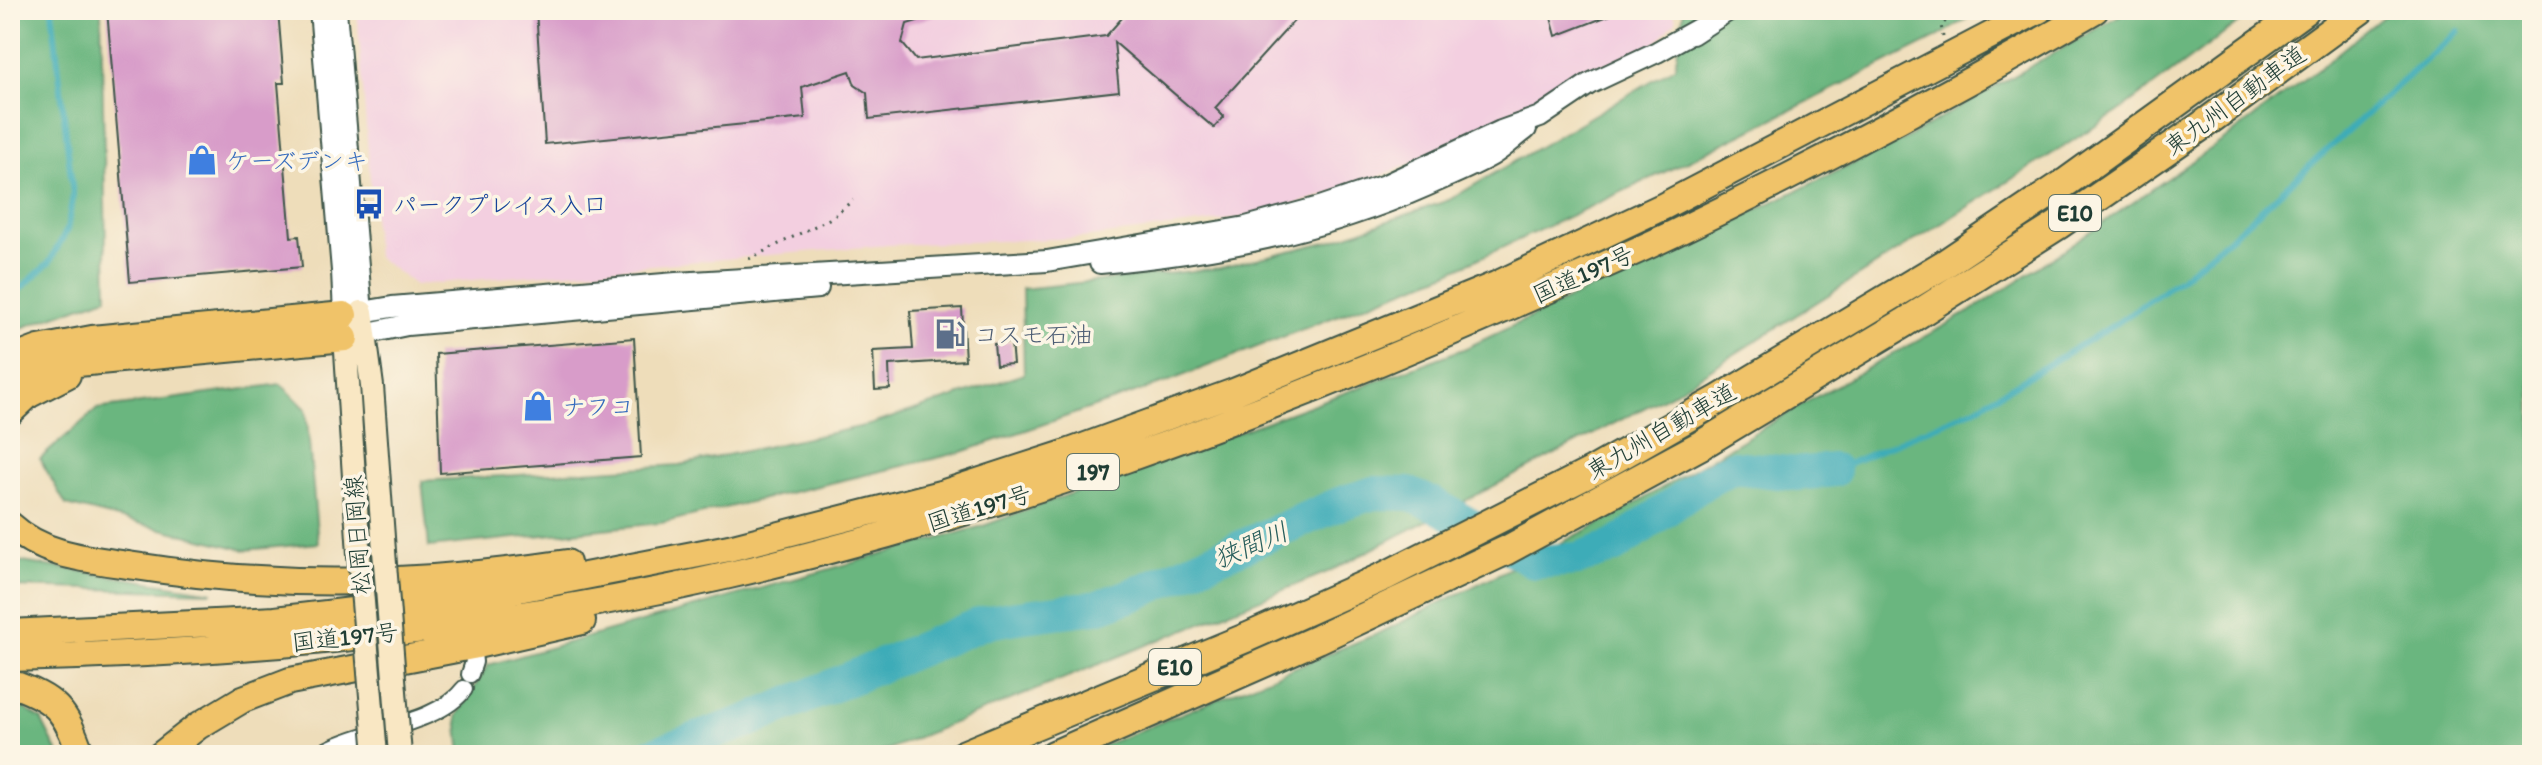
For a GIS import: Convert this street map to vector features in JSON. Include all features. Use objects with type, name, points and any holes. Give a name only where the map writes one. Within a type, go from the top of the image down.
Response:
[{"type":"highway","name":"国道197号","points":[[10,633],[275,620],[482,596],[729,548],[969,485],[1234,392],[1496,285],[1664,206],[2039,10]]},
{"type":"highway","name":"国道197号","points":[[10,658],[134,655],[325,640],[483,621],[723,577],[962,514],[1219,427],[1412,349],[1671,235],[1847,147],[2095,10]]},
{"type":"highway","name":"東九州自動車道","points":[[963,755],[1248,637],[1385,576],[1593,471],[1759,376],[1968,248],[2154,121],[2305,10]]},
{"type":"highway","name":"東九州自動車道","points":[[1054,755],[1403,599],[1562,521],[1701,445],[1904,323],[2058,225],[2360,10]]},
{"type":"highway","points":[[10,412],[28,395],[63,376],[153,357],[354,325]]},
{"type":"highway","points":[[10,360],[39,349],[92,339],[354,325]]},
{"type":"highway","points":[[10,380],[46,368],[153,357]]},
{"type":"highway","points":[[10,525],[23,537],[42,547],[69,556],[166,571],[323,583],[420,581],[610,557],[874,498],[969,485]]},
{"type":"highway","points":[[161,755],[217,713],[264,690],[320,674],[472,646],[597,618],[723,577]]},
{"type":"highway","points":[[10,683],[52,700],[61,711],[81,755]]},
{"type":"main road","name":"松岡日岡線","points":[[354,325],[372,386],[400,755]]},
{"type":"main road","name":"松岡日岡線","points":[[354,325],[359,555],[376,755]]},
{"type":"street","points":[[320,10],[354,325]]},
{"type":"street","points":[[336,10],[354,325]]},
{"type":"street","points":[[354,325],[392,307],[676,283],[1047,261],[1280,219],[1385,185],[1501,131],[1540,117],[1589,84],[1657,52],[1729,10]]},
{"type":"street","points":[[319,755],[450,704],[467,682],[474,662],[472,646]]},
{"type":"path","points":[[1943,40],[1941,25],[1960,10]]},
{"type":"path","points":[[742,263],[833,217],[853,200]]},
{"type":"shaded area","points":[[357,10],[1673,10],[1676,21],[1653,46],[1570,78],[1490,125],[1421,160],[1347,189],[1249,217],[1081,238],[888,245],[415,285],[376,256]]},
{"type":"green space","points":[[10,10],[101,10],[107,297],[10,332]]},
{"type":"green space","points":[[1684,10],[1981,10],[1936,38],[1688,161],[1445,274],[1164,383],[962,452],[661,523],[429,547],[422,481],[680,465],[869,425],[1024,374],[1022,289],[1220,268],[1330,241],[1449,200],[1675,67]]},
{"type":"green space","points":[[2129,10],[2256,10],[2118,112],[1673,393],[1330,571],[874,755],[461,755],[457,716],[488,665],[983,526],[1466,348],[1899,142]]},
{"type":"green space","points":[[2391,10],[2532,10],[2532,755],[1080,755],[1384,631],[1611,518],[1810,400],[1971,311],[2036,269],[2225,139]]},
{"type":"green space","points":[[281,384],[306,409],[318,543],[245,550],[66,505],[40,459],[97,409]]},
{"type":"green space","points":[[10,553],[16,561],[213,592],[10,587]]},
{"type":"green space","points":[[10,700],[41,719],[59,755],[10,755]]},
{"type":"building","name":"ケーズデンキ","points":[[107,10],[278,10],[284,83],[278,83],[291,237],[299,236],[302,267],[130,282]]},
{"type":"building","points":[[536,10],[940,10],[941,14],[907,24],[902,43],[916,60],[1106,36],[1129,10],[1304,10],[1215,108],[1224,117],[1214,128],[1114,42],[1119,91],[869,119],[867,93],[855,85],[850,71],[802,87],[805,118],[545,144]]},
{"type":"building","points":[[1549,10],[1621,10],[1621,11],[1556,36]]},
{"type":"building","points":[[962,308],[965,360],[889,365],[890,389],[875,390],[873,351],[913,349],[910,311]]},
{"type":"building","name":"ナフコ","points":[[634,338],[641,457],[440,473],[436,354]]},
{"type":"building","points":[[1011,342],[1013,364],[996,365],[994,344]]},
{"type":"waterway","points":[[10,292],[20,289],[49,263],[67,230],[73,195],[52,10]]},
{"type":"waterway","points":[[1834,470],[1976,408],[2117,323],[2181,278],[2240,229],[2458,31]]},
{"type":"waterway","name":"狭間川","points":[[651,755],[748,721],[983,623],[1097,607],[1132,595],[1339,504],[1374,493],[1409,494],[1435,505],[1535,562],[1578,559],[1615,546],[1705,482],[1733,467],[1797,474],[1834,470]]},
{"type":"place","name":"ケーズデンキ","points":[[202,160]]},
{"type":"place","name":"パークプレイス入口","points":[[369,204]]},
{"type":"place","name":"コスモ石油","points":[[950,334]]},
{"type":"place","name":"ナフコ","points":[[538,406]]}]
